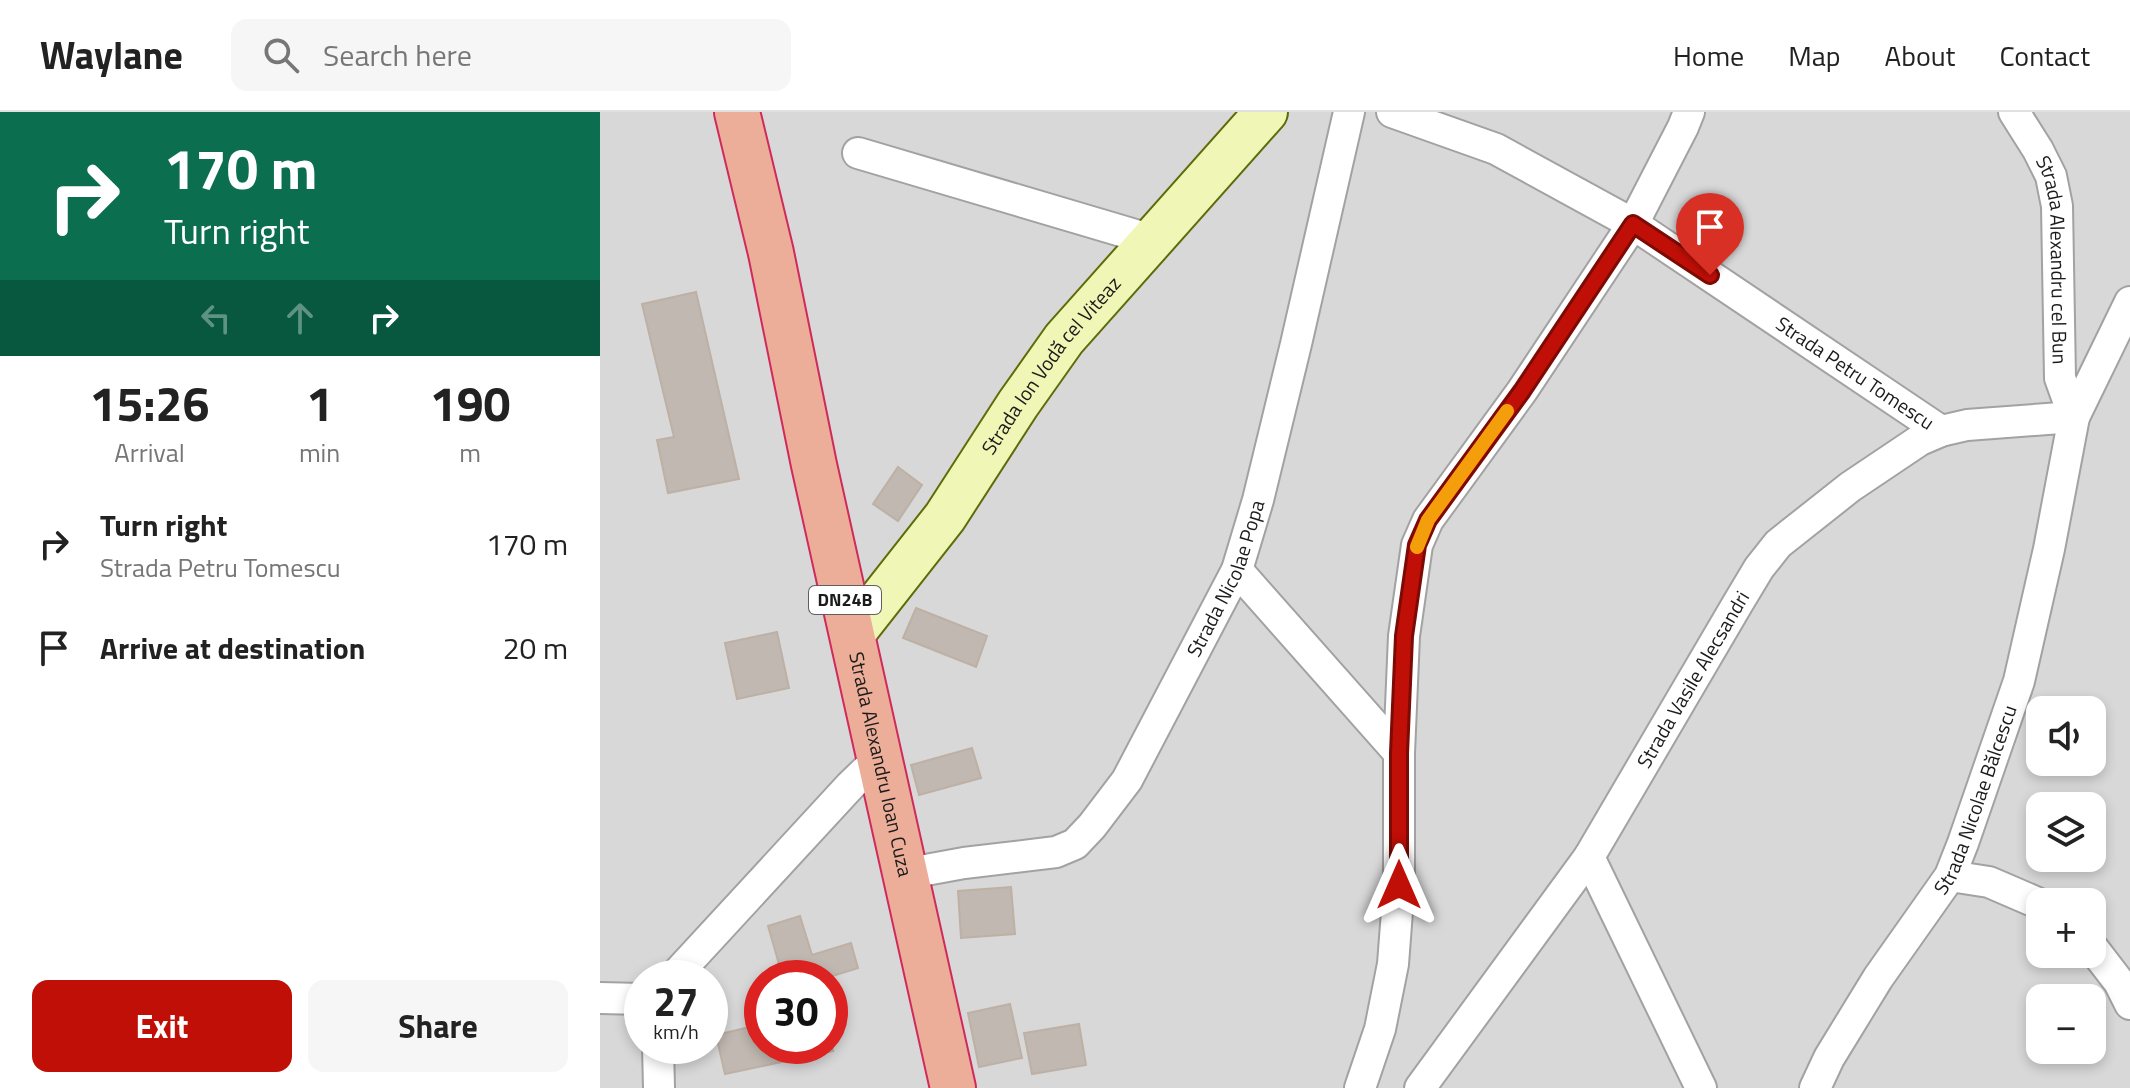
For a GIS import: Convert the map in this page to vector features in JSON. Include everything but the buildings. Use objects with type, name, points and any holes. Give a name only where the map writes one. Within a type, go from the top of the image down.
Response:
[{"type":"highway","name":"Strada Alexandru Ioan Cuza","points":[[737,112],[771,253],[814,465],[953,1088]]},
{"type":"main road","name":"Strada Ion Vodă cel Viteaz","points":[[853,634],[945,517],[1064,339],[1266,112]]},
{"type":"street","name":"Strada Nicolae Popa","points":[[904,874],[1056,852],[1075,844],[1127,780],[1237,570],[1272,443],[1349,112]]},
{"type":"street","name":"Strada Petru Tomescu","points":[[1392,112],[1496,149],[1633,224],[1941,431]]},
{"type":"street","points":[[1360,1088],[1380,1029],[1393,964],[1399,885],[1399,753],[1404,636],[1417,545],[1428,520],[1522,391],[1633,224],[1689,112]]},
{"type":"street","name":"Strada Alexandru cel Bun","points":[[2014,112],[2051,176],[2057,206],[2060,378],[2074,417]]},
{"type":"street","points":[[858,153],[1152,240]]},
{"type":"street","name":"Strada Nicolae Bălcescu","points":[[1815,1088],[1829,1058],[1878,978],[1950,876],[2019,681],[2074,417],[2130,302]]},
{"type":"street","name":"Strada Vasile Alecsandri","points":[[1420,1088],[1589,857],[1752,580],[1778,544],[1850,487],[1920,440],[1967,425],[2074,417]]},
{"type":"street","points":[[1237,570],[1399,753]]},
{"type":"street","points":[[690,960],[880,757]]},
{"type":"street","points":[[1589,857],[1696,1086]]},
{"type":"street","points":[[1950,876],[1989,882],[2026,898]]},
{"type":"street","points":[[2106,965],[2130,1004]]},
{"type":"street","points":[[600,998],[624,999]]},
{"type":"street","points":[[658,1064],[659,1088]]},
{"type":"shaded area","points":[[600,112],[2130,112],[2130,1088],[600,1088]]},
{"type":"slow traffic","points":[[1417,547],[1428,520],[1507,411]]},
{"type":"route","points":[[1399,885],[1399,753],[1404,636],[1417,545],[1428,520],[1522,391],[1633,224],[1710,275]]}]
